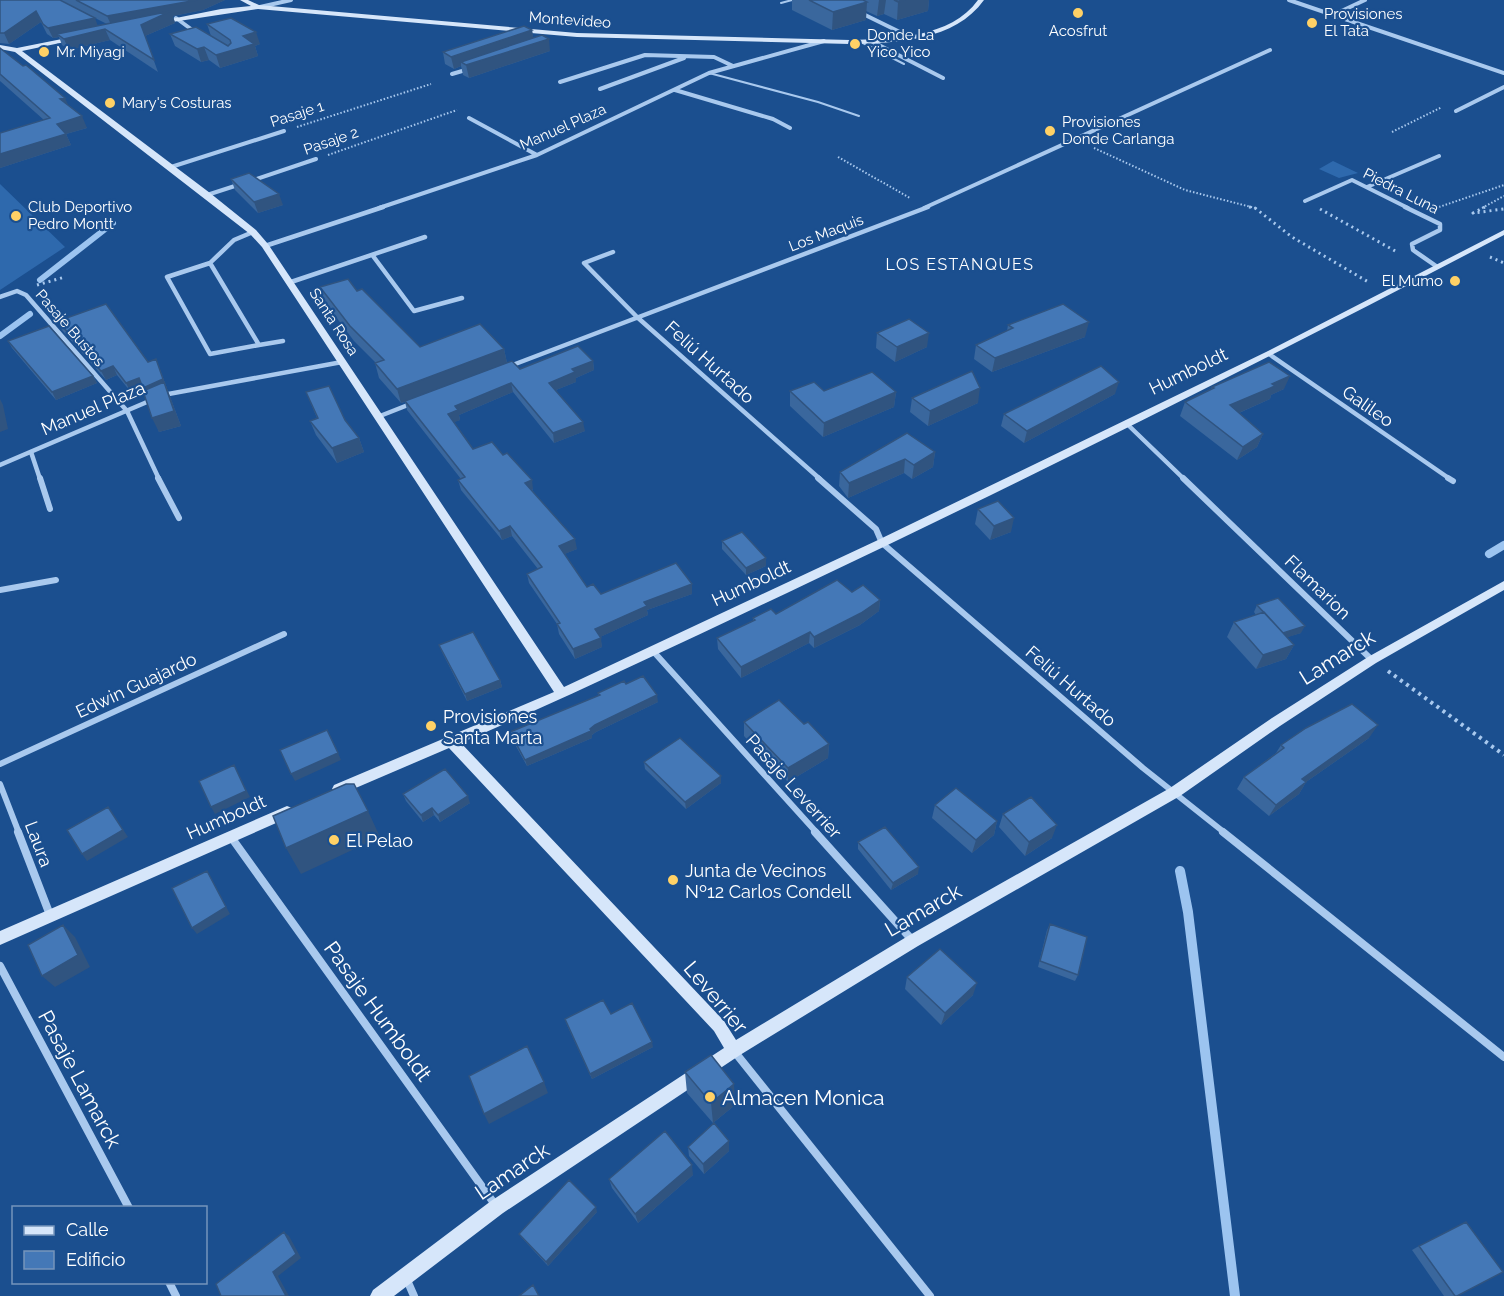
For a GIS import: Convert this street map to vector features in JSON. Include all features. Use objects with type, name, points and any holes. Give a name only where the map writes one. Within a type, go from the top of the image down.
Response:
[{"type":"street","name":"Montevideo","points":[[243,0],[258,7],[553,36],[825,41]]},
{"type":"street","points":[[154,22],[291,0]]},
{"type":"street","name":"Manuel Plaza","points":[[265,246],[537,156],[709,74],[825,41],[910,38],[951,25],[966,17],[976,10],[981,0]]},
{"type":"street","points":[[1288,0],[1504,74]]},
{"type":"street","points":[[1332,15],[1365,0]]},
{"type":"street","points":[[853,9],[910,38]]},
{"type":"street","points":[[176,18],[203,37]]},
{"type":"street","points":[[17,50],[81,37]]},
{"type":"street","name":"Manuel Plaza","points":[[871,41],[943,78]]},
{"type":"street","name":"Santa Rosa","points":[[0,47],[17,50],[253,232],[291,282],[562,694]]},
{"type":"street","name":"Los Maquis","points":[[503,369],[927,207],[1270,50]]},
{"type":"street","points":[[560,82],[640,55],[717,58],[733,66]]},
{"type":"street","points":[[600,89],[688,56]]},
{"type":"street","points":[[452,74],[473,67]]},
{"type":"street","points":[[1456,111],[1504,87]]},
{"type":"street","points":[[674,90],[773,119],[790,128]]},
{"type":"street","points":[[469,118],[537,156]]},
{"type":"street","name":"Pasaje 1","points":[[171,167],[284,131]]},
{"type":"street","points":[[1367,187],[1438,156]]},
{"type":"street","name":"Pasaje 2","points":[[207,195],[316,159]]},
{"type":"street","name":"Piedra Luna","points":[[1305,201],[1352,180],[1421,213],[1440,224],[1440,230],[1412,244],[1413,250],[1433,268]]},
{"type":"street","points":[[253,232],[234,240],[210,263],[167,277],[210,354],[284,341]]},
{"type":"street","name":"Humboldt","points":[[330,793],[562,694],[882,543],[1269,354],[1504,232]]},
{"type":"street","points":[[291,282],[425,237]]},
{"type":"street","name":"Feliú Hurtado","points":[[613,252],[584,263],[637,317],[876,529],[882,543],[1143,768],[1504,1056]]},
{"type":"street","points":[[373,256],[414,311],[462,298]]},
{"type":"street","points":[[210,263],[259,345]]},
{"type":"street","points":[[0,297],[16,291]]},
{"type":"street","name":"Pasaje Bustos","points":[[16,291],[26,295],[127,411]]},
{"type":"street","name":"Galileo","points":[[1269,354],[1453,481]]},
{"type":"street","name":"Manuel Plaza","points":[[0,465],[169,392],[342,362]]},
{"type":"street","points":[[380,416],[425,399]]},
{"type":"street","points":[[127,411],[179,518]]},
{"type":"street","name":"Flamarion","points":[[1126,423],[1372,660]]},
{"type":"street","points":[[31,452],[50,508]]},
{"type":"street","points":[[0,590],[56,580]]},
{"type":"street","name":"Lamarck","points":[[379,1296],[497,1207],[734,1050],[913,941],[1175,792],[1276,722],[1372,660],[1504,585]]},
{"type":"street","name":"Edwin Guajardo","points":[[0,764],[284,634]]},
{"type":"street","name":"Pasaje Leverrier","points":[[653,651],[913,941]]},
{"type":"street","name":"Leverrier","points":[[451,741],[719,1026],[734,1050],[930,1296]]},
{"type":"street","name":"Laura","points":[[0,784],[50,915]]},
{"type":"street","name":"Humboldt","points":[[0,938],[297,808]]},
{"type":"street","name":"Pasaje Humboldt","points":[[231,836],[497,1207]]},
{"type":"street","name":"Pasaje Lamarck","points":[[0,966],[128,1206]]},
{"type":"street","points":[[405,1276],[414,1296]]},
{"type":"lane","points":[[781,3],[792,0]]},
{"type":"lane","points":[[859,41],[904,64]]},
{"type":"lane","points":[[709,74],[787,93],[859,116]]},
{"type":"path","name":"Pasaje 1","points":[[284,131],[431,84]]},
{"type":"path","points":[[1392,132],[1442,106],[1456,111]]},
{"type":"path","name":"Pasaje 2","points":[[316,159],[463,108]]},
{"type":"path","points":[[1074,139],[1185,190],[1255,208],[1292,237],[1385,292]]},
{"type":"path","points":[[838,157],[927,207]]},
{"type":"path","points":[[1421,213],[1504,185]]},
{"type":"path","points":[[1504,196],[1473,213],[1504,209]]},
{"type":"path","points":[[1305,201],[1433,268]]},
{"type":"path","points":[[1487,255],[1504,263]]},
{"type":"path","points":[[16,291],[65,277]]},
{"type":"path","points":[[1372,660],[1504,755]]},
{"type":"shaded area","points":[[1333,161],[1358,173],[1339,178],[1319,169]]},
{"type":"shaded area","name":"Club Deportivo Pedro Montt","points":[[0,184],[65,247],[0,290]]},
{"type":"building","points":[[0,0],[60,0],[95,18],[48,28],[36,11],[4,33],[0,33]]},
{"type":"building","points":[[76,0],[197,0],[107,16]]},
{"type":"building","points":[[809,0],[863,0],[867,2],[833,12]]},
{"type":"building","points":[[171,11],[141,25],[154,60],[105,29],[64,39],[57,34]]},
{"type":"building","points":[[231,18],[256,32],[243,36],[254,44],[216,55],[204,47],[197,49],[170,34],[196,27],[228,46],[231,43],[230,40],[207,24]]},
{"type":"building","points":[[524,26],[532,30],[451,57],[443,52]]},
{"type":"building","points":[[542,35],[549,39],[466,65],[461,62]]},
{"type":"building","points":[[0,48],[23,66],[26,65],[65,98],[60,99],[82,116],[57,124],[66,134],[0,154],[0,133],[50,118],[0,74]]},
{"type":"building","points":[[249,173],[279,194],[254,202],[231,179]]},
{"type":"building","points":[[348,279],[357,291],[362,289],[420,347],[480,324],[504,349],[397,389],[375,363],[384,360],[350,326],[320,287]]},
{"type":"building","points":[[106,304],[148,362],[156,359],[163,379],[143,388],[139,378],[126,383],[113,366],[101,371],[58,321]]},
{"type":"building","points":[[1063,304],[1089,322],[995,358],[976,345],[1013,328],[1008,325]]},
{"type":"building","points":[[909,319],[929,333],[897,347],[877,333]]},
{"type":"building","points":[[49,326],[93,376],[52,392],[8,341]]},
{"type":"building","points":[[578,346],[593,361],[572,369],[575,372],[549,383],[583,422],[553,433],[511,383],[455,406],[458,410],[448,414],[473,449],[492,442],[503,455],[507,453],[532,480],[525,483],[575,539],[559,546],[587,587],[593,584],[601,594],[676,563],[692,584],[644,602],[647,606],[595,629],[601,638],[573,649],[557,624],[560,623],[527,574],[542,567],[510,526],[499,531],[458,480],[465,477],[405,401],[512,361],[520,369]]},
{"type":"building","points":[[1269,362],[1290,376],[1272,384],[1275,386],[1230,405],[1263,434],[1243,447],[1185,402],[1214,388],[1212,387]]},
{"type":"building","points":[[1101,366],[1119,382],[1027,431],[1004,414]]},
{"type":"building","points":[[972,371],[980,388],[930,411],[912,398]]},
{"type":"building","points":[[872,372],[896,392],[824,423],[790,391],[814,382],[824,391]]},
{"type":"building","points":[[164,382],[174,411],[152,418],[143,391]]},
{"type":"building","points":[[329,386],[345,420],[359,438],[332,448],[310,421],[318,418],[306,392]]},
{"type":"building","points":[[907,433],[935,452],[914,465],[905,459],[849,483],[840,472]]},
{"type":"building","points":[[998,501],[1014,518],[994,526],[978,509]]},
{"type":"building","points":[[742,532],[766,558],[746,568],[722,541]]},
{"type":"building","points":[[837,580],[852,592],[863,585],[880,600],[861,613],[814,637],[810,632],[741,667],[717,638],[755,620],[753,618],[771,609],[776,614]]},
{"type":"building","points":[[1278,598],[1305,626],[1283,633],[1257,605]]},
{"type":"building","points":[[1264,612],[1294,645],[1263,655],[1234,622]]},
{"type":"building","points":[[473,632],[500,680],[465,694],[439,645]]},
{"type":"building","points":[[643,676],[657,695],[595,725],[590,729],[591,731],[525,760],[510,732],[600,695],[598,693],[624,681],[626,684]]},
{"type":"building","points":[[779,700],[804,724],[808,722],[829,744],[788,768],[744,722]]},
{"type":"building","points":[[1352,704],[1378,725],[1302,779],[1306,782],[1276,805],[1244,777],[1284,748],[1281,745],[1306,728]]},
{"type":"building","points":[[327,730],[338,753],[291,774],[280,750]]},
{"type":"building","points":[[680,738],[721,776],[685,802],[644,762]]},
{"type":"building","points":[[234,765],[246,791],[211,807],[199,781]]},
{"type":"building","points":[[445,769],[468,796],[438,815],[432,808],[421,815],[403,794]]},
{"type":"building","points":[[346,784],[354,784],[368,811],[286,848],[273,816]]},
{"type":"building","points":[[956,788],[997,821],[976,840],[935,805]]},
{"type":"building","points":[[1031,797],[1057,825],[1029,842],[1003,814]]},
{"type":"building","points":[[108,807],[123,830],[82,854],[67,830]]},
{"type":"building","points":[[885,827],[919,867],[893,883],[858,842]]},
{"type":"building","points":[[207,871],[226,907],[192,928],[172,888]]},
{"type":"building","points":[[1050,924],[1087,937],[1078,975],[1040,961]]},
{"type":"building","points":[[63,925],[78,955],[42,976],[28,945]]},
{"type":"building","points":[[940,949],[977,983],[945,1013],[907,977]]},
{"type":"building","points":[[603,1000],[611,1014],[632,1003],[652,1042],[590,1074],[565,1019]]},
{"type":"building","points":[[527,1046],[544,1082],[484,1114],[469,1076]]},
{"type":"building","points":[[711,1055],[734,1084],[711,1103],[685,1072]]},
{"type":"building","points":[[714,1123],[729,1141],[703,1164],[688,1147]]},
{"type":"building","points":[[665,1131],[692,1165],[635,1214],[609,1179]]},
{"type":"building","points":[[569,1180],[596,1207],[546,1262],[519,1234]]},
{"type":"building","points":[[1466,1222],[1503,1272],[1455,1296],[1419,1246]]},
{"type":"building","points":[[284,1232],[296,1254],[273,1272],[286,1296],[221,1296],[216,1284]]},
{"type":"building","points":[[533,1285],[539,1296],[519,1296]]},
{"type":"waterway","points":[[40,280],[113,223]]},
{"type":"waterway","points":[[0,336],[30,314]]},
{"type":"waterway","points":[[1489,554],[1504,545]]},
{"type":"waterway","points":[[1180,871],[1188,912],[1235,1296]]},
{"type":"place","name":"Acosfrut","points":[[1078,13]]},
{"type":"place","name":"Provisiones El Tata","points":[[1312,23]]},
{"type":"place","name":"Donde La Yico Yico","points":[[855,44]]},
{"type":"place","name":"Mr. Miyagi","points":[[44,52]]},
{"type":"place","name":"Mary's Costuras","points":[[110,103]]},
{"type":"place","name":"Provisiones Donde Carlanga","points":[[1050,131]]},
{"type":"place","name":"Club Deportivo Pedro Montt","points":[[16,216]]},
{"type":"place","name":"El Mumo","points":[[1455,281]]},
{"type":"place","name":"Provisiones Santa Marta","points":[[431,726]]},
{"type":"place","name":"El Pelao","points":[[334,840]]},
{"type":"place","name":"Junta de Vecinos Nº12 Carlos Condell","points":[[673,880]]},
{"type":"place","name":"Almacen Monica","points":[[710,1097]]},
{"type":"district","name":"LOS ESTANQUES","points":[[960,264]]}]
